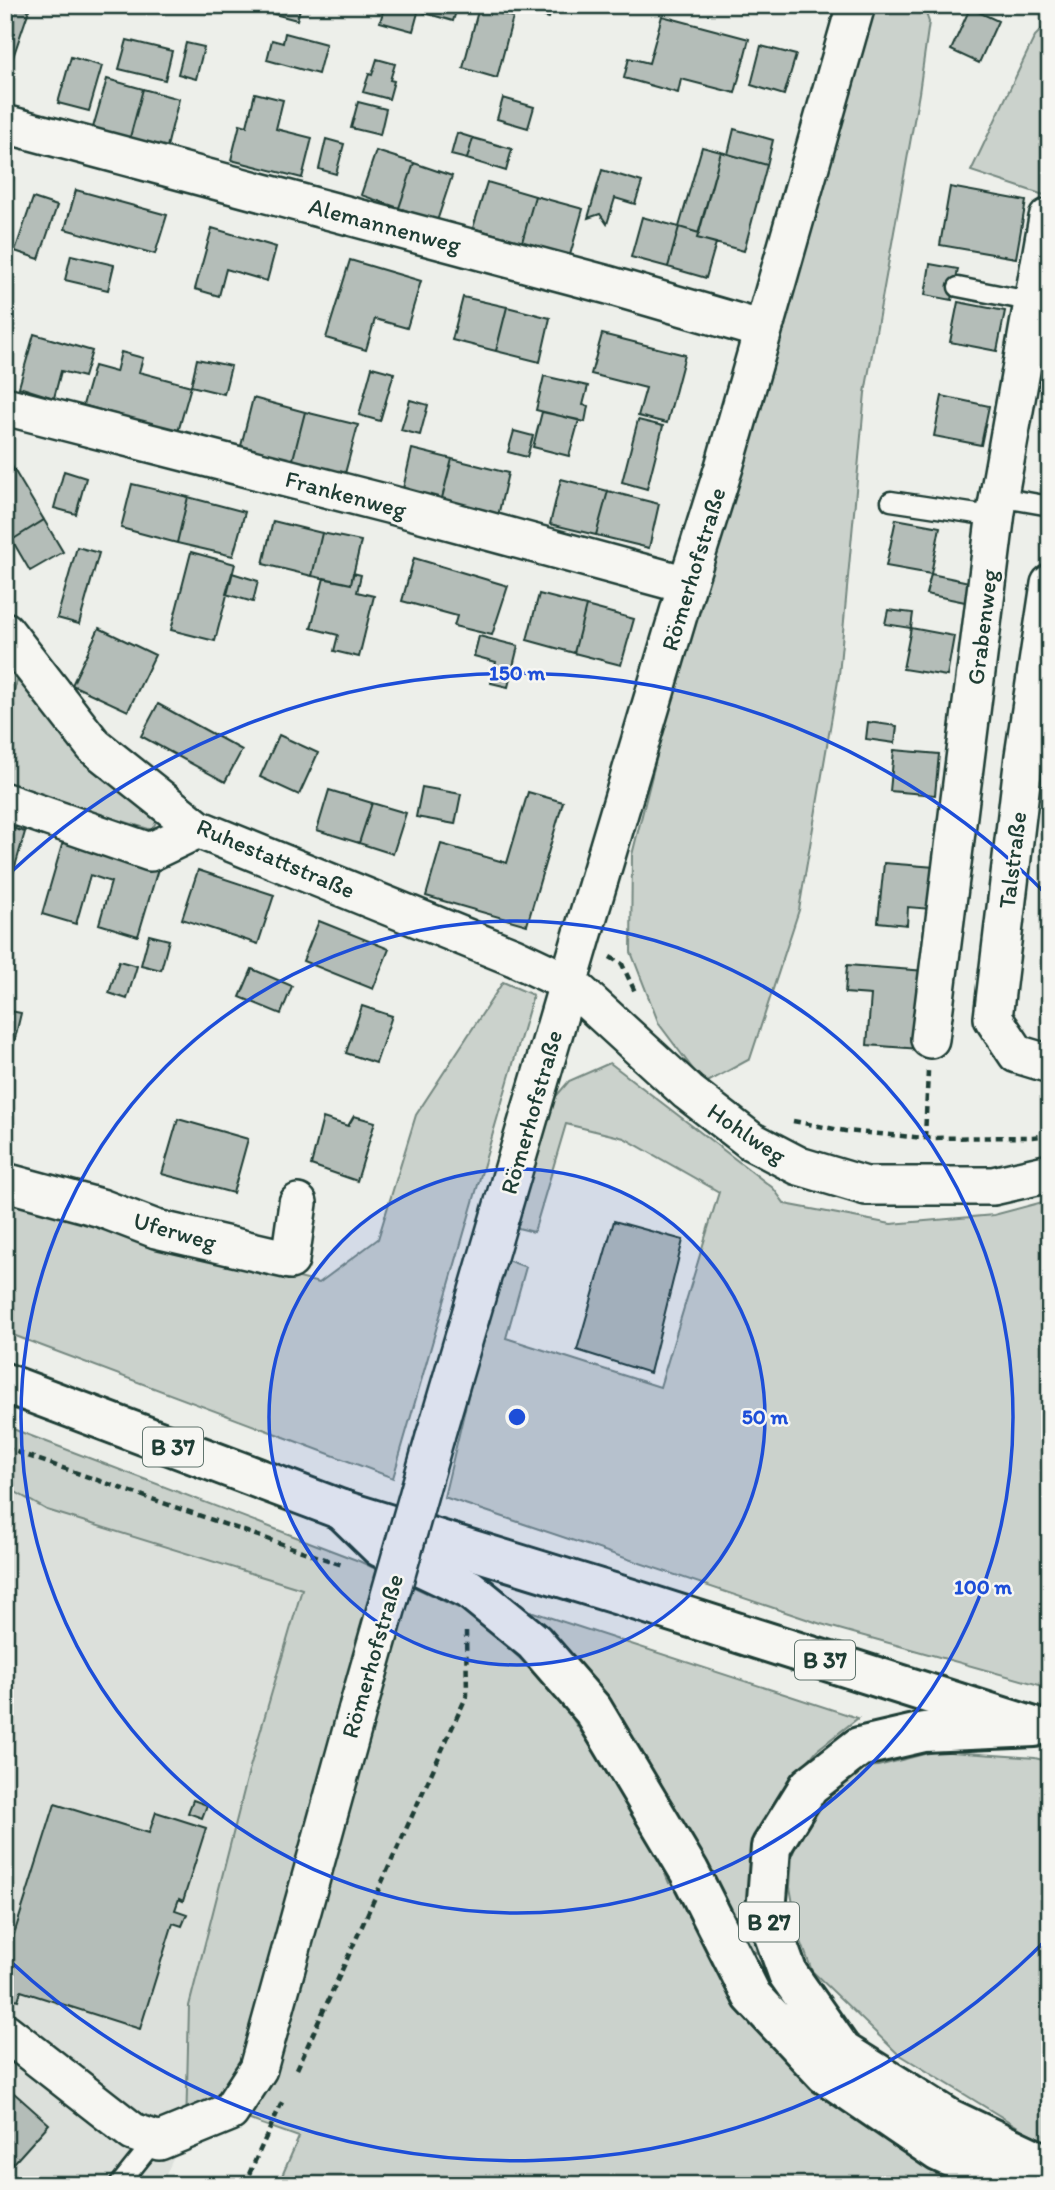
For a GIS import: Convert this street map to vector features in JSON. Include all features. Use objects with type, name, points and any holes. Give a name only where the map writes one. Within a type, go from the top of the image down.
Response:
[{"type":"main road","name":"B 37","points":[[5,1383],[342,1510],[1042,1729]]},
{"type":"main road","points":[[342,1510],[380,1547],[469,1589],[534,1642],[584,1700],[600,1721],[689,1871],[752,1996],[825,2074],[939,2152],[1011,2185]]},
{"type":"main road","name":"B 27","points":[[1042,1729],[924,1731],[859,1747],[809,1786],[771,1847],[766,1913],[788,1975],[842,2051],[950,2119],[1050,2166]]},
{"type":"street","name":"Römerhofstraße","points":[[144,2136],[159,2141],[230,2112],[258,2069],[435,1437],[764,330],[852,6]]},
{"type":"street","name":"Alemannenweg","points":[[5,124],[608,285],[764,330]]},
{"type":"street","name":"Grabenweg","points":[[930,1039],[998,505],[1048,218]]},
{"type":"street","name":"Frankenweg","points":[[5,405],[687,585]]},
{"type":"street","name":"Talstraße","points":[[1050,584],[1037,756],[993,1018],[1017,1054],[1050,1064]]},
{"type":"street","name":"Ruhestattstraße","points":[[5,631],[94,746],[198,829],[514,957],[569,983]]},
{"type":"street","points":[[5,802],[150,852],[198,829]]},
{"type":"street","name":"Hohlweg","points":[[569,983],[688,1092],[751,1141],[799,1167],[866,1186],[993,1186],[1050,1173]]},
{"type":"street","name":"Uferweg","points":[[5,1182],[101,1208],[156,1229],[290,1260],[298,1203]]},
{"type":"street","points":[[5,2032],[144,2136]]},
{"type":"lane","points":[[958,287],[1034,302]]},
{"type":"lane","points":[[891,501],[977,514],[998,505],[1050,506]]},
{"type":"lane","points":[[119,2185],[144,2136]]},
{"type":"path","points":[[581,940],[622,964],[637,997]]},
{"type":"path","points":[[925,1138],[930,1039]]},
{"type":"path","points":[[784,1119],[845,1131],[925,1138],[1050,1135]]},
{"type":"shaded area","points":[[866,5],[923,5],[929,22],[919,93],[865,393],[839,675],[799,910],[750,1059],[704,1084],[659,1024],[631,952],[632,855],[699,589]]},
{"type":"shaded area","points":[[1050,21],[1050,197],[971,171],[1035,36]]},
{"type":"shaded area","points":[[17,681],[38,697],[157,820],[152,830],[5,786],[5,721]]},
{"type":"shaded area","points":[[503,982],[533,995],[393,1478],[5,1332],[5,1194],[175,1247],[319,1283],[378,1239],[416,1115]]},
{"type":"shaded area","points":[[610,1063],[773,1188],[785,1204],[891,1224],[994,1215],[1050,1200],[1050,1688],[821,1624],[444,1497],[501,1258],[526,1267],[506,1338],[660,1387],[719,1192],[624,1138],[566,1124],[534,1232],[514,1227],[541,1114],[569,1081]]},
{"type":"shaded area","points":[[5,1426],[359,1561],[469,1613],[551,1686],[649,1836],[669,1883],[689,1871],[752,1996],[1007,2185],[278,2185],[299,2137],[230,2113],[186,2130],[189,2006],[250,1767],[302,1589],[47,1510],[5,1486]]},
{"type":"shaded area","points":[[5,1451],[335,1583],[203,2095],[161,2185],[5,2185]]},
{"type":"shaded area","points":[[530,1611],[858,1718],[817,1750],[780,1795],[755,1842],[748,1899],[757,1953],[741,1946],[643,1763],[577,1659]]},
{"type":"shaded area","points":[[936,1751],[1035,1758],[1050,1762],[1050,2144],[897,2053],[812,1971],[798,1933],[790,1887],[792,1857],[801,1823],[825,1798],[863,1767],[878,1766]]},
{"type":"building","points":[[9,5],[29,10],[12,60],[5,58],[5,18]]},
{"type":"building","points":[[276,5],[301,5],[297,20],[274,14]]},
{"type":"building","points":[[385,5],[420,5],[413,31],[380,22]]},
{"type":"building","points":[[420,5],[458,5],[453,21],[418,11]]},
{"type":"building","points":[[507,5],[553,5],[549,18]]},
{"type":"building","points":[[479,7],[513,17],[497,78],[463,68]]},
{"type":"building","points":[[970,8],[998,21],[979,63],[951,50]]},
{"type":"building","points":[[662,16],[749,39],[735,93],[681,79],[678,93],[624,78],[629,58],[649,63]]},
{"type":"building","points":[[285,33],[326,44],[318,74],[267,60],[272,40],[283,43]]},
{"type":"building","points":[[127,40],[172,51],[165,80],[119,69]]},
{"type":"building","points":[[186,43],[204,47],[196,79],[178,74]]},
{"type":"building","points":[[761,46],[796,55],[784,95],[751,85]]},
{"type":"building","points":[[71,57],[102,66],[89,111],[58,103]]},
{"type":"building","points":[[377,59],[395,64],[390,80],[394,81],[389,99],[363,92]]},
{"type":"building","points":[[107,79],[143,89],[129,141],[92,131]]},
{"type":"building","points":[[143,89],[179,99],[166,151],[129,141]]},
{"type":"building","points":[[255,93],[283,100],[276,129],[312,138],[302,178],[231,160],[240,124],[247,126]]},
{"type":"building","points":[[503,98],[534,107],[528,128],[497,119]]},
{"type":"building","points":[[358,102],[386,109],[380,135],[351,128]]},
{"type":"building","points":[[734,129],[773,140],[767,165],[728,154]]},
{"type":"building","points":[[457,133],[473,138],[467,159],[451,155]]},
{"type":"building","points":[[473,138],[512,149],[506,171],[467,159]]},
{"type":"building","points":[[326,139],[344,144],[336,174],[319,169]]},
{"type":"building","points":[[702,147],[721,152],[699,233],[679,227]]},
{"type":"building","points":[[376,151],[414,163],[399,208],[361,195]]},
{"type":"building","points":[[721,152],[767,165],[744,251],[697,238]]},
{"type":"building","points":[[414,163],[452,176],[437,221],[399,208]]},
{"type":"building","points":[[602,170],[642,182],[635,204],[615,198],[607,224],[600,214],[588,218]]},
{"type":"building","points":[[5,177],[13,179],[6,201],[5,201]]},
{"type":"building","points":[[487,182],[535,196],[522,242],[473,228]]},
{"type":"building","points":[[950,187],[1026,201],[1016,258],[940,245]]},
{"type":"building","points":[[76,190],[167,215],[155,254],[65,229]]},
{"type":"building","points":[[535,196],[583,209],[570,255],[522,242]]},
{"type":"building","points":[[33,198],[57,206],[39,259],[15,251]]},
{"type":"building","points":[[642,217],[679,227],[668,267],[631,257]]},
{"type":"building","points":[[679,227],[699,233],[697,238],[716,243],[706,278],[668,267]]},
{"type":"building","points":[[212,228],[276,247],[267,281],[226,269],[219,296],[195,289]]},
{"type":"building","points":[[71,255],[114,265],[108,290],[65,280]]},
{"type":"building","points":[[350,260],[421,281],[407,328],[375,319],[366,350],[326,338]]},
{"type":"building","points":[[930,264],[958,269],[952,300],[925,295]]},
{"type":"building","points":[[5,295],[13,297],[5,320]]},
{"type":"building","points":[[463,297],[507,307],[496,351],[452,340]]},
{"type":"building","points":[[958,302],[1005,311],[997,351],[950,342]]},
{"type":"building","points":[[507,307],[550,318],[540,362],[496,351]]},
{"type":"building","points":[[34,334],[92,351],[84,377],[61,371],[54,398],[19,387]]},
{"type":"building","points":[[602,334],[685,355],[667,423],[638,416],[646,388],[591,374]]},
{"type":"building","points":[[121,352],[143,358],[139,372],[191,386],[178,432],[83,405],[94,366],[116,372]]},
{"type":"building","points":[[197,359],[231,366],[224,394],[191,386]]},
{"type":"building","points":[[372,367],[394,373],[380,421],[359,415]]},
{"type":"building","points":[[544,376],[588,386],[583,405],[588,406],[585,422],[536,410]]},
{"type":"building","points":[[942,396],[989,406],[981,445],[934,436]]},
{"type":"building","points":[[253,398],[305,412],[292,463],[240,450]]},
{"type":"building","points":[[410,400],[428,405],[420,435],[401,430]]},
{"type":"building","points":[[305,412],[358,425],[344,477],[292,463]]},
{"type":"building","points":[[542,412],[579,420],[569,456],[533,447]]},
{"type":"building","points":[[638,420],[663,426],[647,489],[622,482]]},
{"type":"building","points":[[514,431],[533,436],[527,457],[508,452]]},
{"type":"building","points":[[412,449],[452,459],[441,502],[402,493]]},
{"type":"building","points":[[452,459],[508,473],[498,516],[441,502]]},
{"type":"building","points":[[10,463],[44,520],[12,540],[5,529],[5,466]]},
{"type":"building","points":[[64,471],[86,478],[76,514],[54,508]]},
{"type":"building","points":[[561,479],[608,491],[596,535],[550,524]]},
{"type":"building","points":[[132,484],[188,497],[177,543],[121,528]]},
{"type":"building","points":[[608,491],[659,504],[649,548],[596,535]]},
{"type":"building","points":[[188,497],[245,512],[233,556],[177,543]]},
{"type":"building","points":[[896,519],[940,527],[931,574],[886,566]]},
{"type":"building","points":[[44,520],[63,552],[30,571],[12,540]]},
{"type":"building","points":[[273,521],[322,533],[312,576],[263,564]]},
{"type":"building","points":[[322,533],[361,541],[351,584],[312,576]]},
{"type":"building","points":[[77,547],[99,553],[79,624],[57,618]]},
{"type":"building","points":[[191,552],[235,564],[215,641],[171,630]]},
{"type":"building","points":[[414,558],[508,586],[492,635],[454,626],[457,616],[402,601]]},
{"type":"building","points":[[232,573],[258,581],[253,602],[226,594]]},
{"type":"building","points":[[353,573],[361,575],[357,592],[374,596],[359,657],[334,651],[338,635],[311,628],[324,578],[351,584]]},
{"type":"building","points":[[931,574],[974,583],[970,603],[926,594]]},
{"type":"building","points":[[539,594],[586,606],[574,653],[527,640]]},
{"type":"building","points":[[586,606],[634,619],[621,665],[574,653]]},
{"type":"building","points":[[888,610],[913,613],[911,628],[885,624]]},
{"type":"building","points":[[99,628],[155,655],[128,711],[72,685]]},
{"type":"building","points":[[911,628],[954,636],[947,676],[903,669]]},
{"type":"building","points":[[479,636],[518,646],[508,687],[491,683],[496,662],[474,656]]},
{"type":"building","points":[[158,704],[242,750],[225,782],[141,736]]},
{"type":"building","points":[[868,722],[897,726],[895,743],[866,739]]},
{"type":"building","points":[[279,735],[318,753],[299,795],[260,777]]},
{"type":"building","points":[[894,750],[939,754],[935,795],[890,791]]},
{"type":"building","points":[[422,787],[461,794],[455,824],[416,817]]},
{"type":"building","points":[[329,790],[372,803],[359,843],[317,830]]},
{"type":"building","points":[[528,792],[563,802],[527,925],[426,896],[441,844],[507,863]]},
{"type":"building","points":[[372,803],[406,813],[393,854],[359,843]]},
{"type":"building","points":[[5,826],[25,832],[10,884],[5,882]]},
{"type":"building","points":[[66,831],[161,859],[138,936],[99,924],[111,882],[90,875],[76,924],[42,914]]},
{"type":"building","points":[[884,863],[935,867],[931,909],[908,907],[907,925],[878,922]]},
{"type":"building","points":[[198,870],[274,895],[258,944],[182,919]]},
{"type":"building","points":[[319,921],[389,949],[373,989],[303,961]]},
{"type":"building","points":[[149,935],[169,940],[161,970],[141,965]]},
{"type":"building","points":[[119,961],[137,966],[127,999],[109,993]]},
{"type":"building","points":[[847,965],[926,971],[920,1049],[867,1045],[871,995],[845,993]]},
{"type":"building","points":[[252,969],[292,986],[281,1014],[240,997]]},
{"type":"building","points":[[362,1006],[392,1016],[376,1063],[346,1053]]},
{"type":"building","points":[[5,1010],[21,1013],[9,1064],[5,1063]]},
{"type":"building","points":[[354,1116],[375,1122],[357,1181],[311,1165],[323,1118],[348,1126]]},
{"type":"building","points":[[178,1119],[248,1139],[233,1193],[162,1174]]},
{"type":"building","points":[[614,1221],[683,1240],[650,1373],[577,1350]]},
{"type":"building","points":[[193,1800],[207,1805],[202,1818],[188,1813]]},
{"type":"building","points":[[55,1804],[149,1833],[156,1812],[206,1828],[183,1901],[179,1899],[175,1910],[187,1914],[182,1926],[173,1923],[140,2029],[21,1991],[18,2000],[5,1996],[5,1963]]},
{"type":"building","points":[[5,2085],[49,2124],[14,2163],[5,2155]]}]
